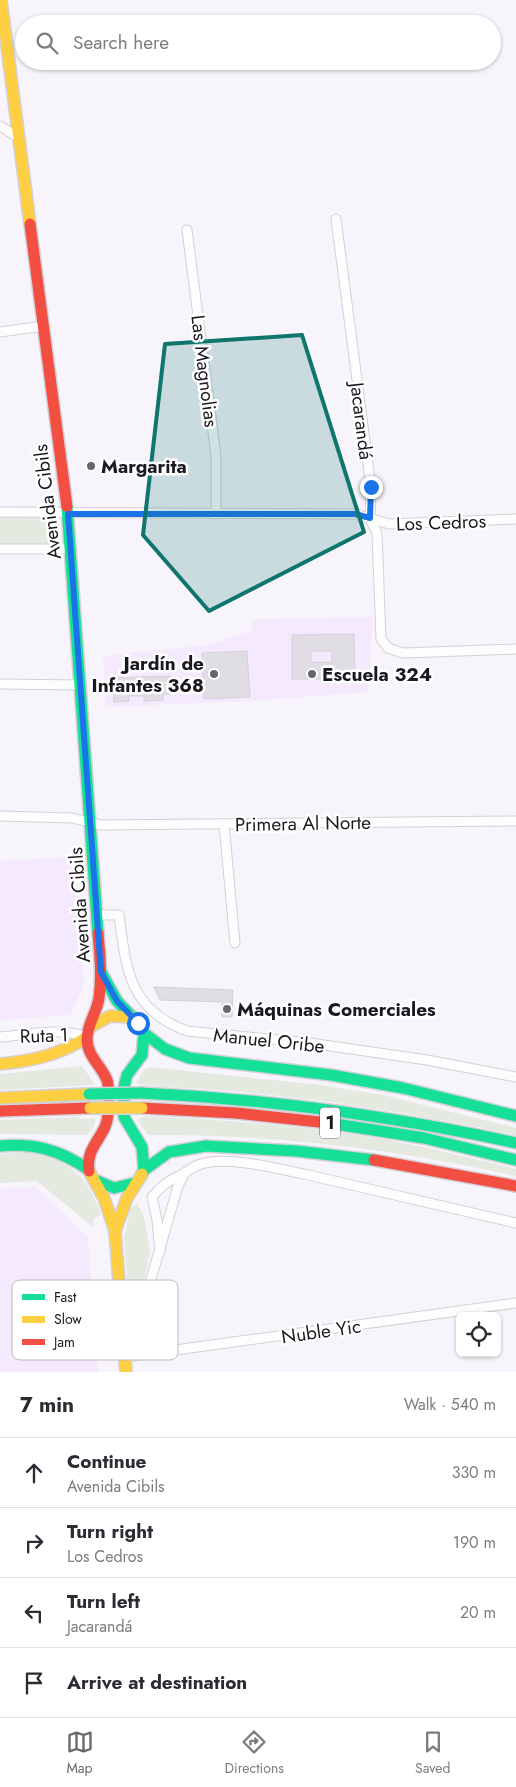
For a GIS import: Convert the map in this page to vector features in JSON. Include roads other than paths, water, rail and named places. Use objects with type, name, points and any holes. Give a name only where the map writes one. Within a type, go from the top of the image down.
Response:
[{"type":"main road","name":"Avenida Cibils","points":[[1,0],[71,549],[101,972],[98,1000],[92,1026],[87,1037]]},
{"type":"main road","name":"Avenida Cibils","points":[[101,972],[117,1001],[144,1033],[165,1049],[189,1058],[331,1075],[402,1088],[516,1116]]},
{"type":"main road","points":[[92,1026],[108,1015],[122,1014],[131,1017]]},
{"type":"main road","points":[[144,1033],[142,1055],[127,1075],[123,1091],[124,1117],[142,1147],[144,1170]]},
{"type":"main road","points":[[0,1064],[30,1062],[52,1057],[74,1047],[87,1037],[90,1054],[106,1078],[108,1085],[108,1117],[105,1128],[90,1150],[92,1175],[104,1198],[115,1231],[119,1280]]},
{"type":"main road","name":"1","points":[[0,1098],[141,1094],[226,1098],[315,1107],[401,1120],[516,1143]]},
{"type":"main road","name":"1","points":[[0,1111],[142,1108],[260,1114],[313,1120],[403,1135],[516,1160]]},
{"type":"main road","points":[[0,1146],[43,1145],[76,1160],[110,1188],[126,1188],[136,1183]]},
{"type":"main road","points":[[115,1231],[127,1198],[144,1170],[156,1159],[170,1152],[192,1147],[224,1146],[290,1150],[392,1161],[516,1186]]},
{"type":"street","points":[[0,126],[19,138]]},
{"type":"street","name":"Jacarandá","points":[[336,219],[371,487],[370,518],[377,532],[381,639],[388,648],[403,653],[516,649]]},
{"type":"street","name":"Las Magnolias","points":[[187,230],[216,456],[216,514]]},
{"type":"street","points":[[0,332],[43,326]]},
{"type":"street","name":"Los Cedros","points":[[0,512],[68,514],[355,514],[388,524],[516,519]]},
{"type":"street","points":[[0,549],[71,549]]},
{"type":"street","points":[[0,684],[81,686]]},
{"type":"street","name":"Primera Al Norte","points":[[0,816],[72,818],[101,825],[516,821]]},
{"type":"street","points":[[224,824],[235,943]]},
{"type":"street","name":"Manuel Oribe","points":[[97,915],[119,915],[127,967],[135,992],[153,1013],[176,1027],[206,1034],[310,1043],[408,1057],[516,1077]]},
{"type":"street","name":"Ruta 1","points":[[0,1037],[67,1032],[87,1037]]},
{"type":"street","points":[[160,1252],[157,1220],[152,1197],[163,1184],[184,1174],[195,1165],[210,1161],[271,1167],[516,1223]]},
{"type":"street","points":[[151,1280],[178,1186],[184,1174]]},
{"type":"street","name":"Nuble Yic","points":[[178,1350],[516,1302]]},
{"type":"place","name":"Margarita","points":[[91,466]]},
{"type":"place","name":"Jardín de Infantes 368","points":[[214,674]]},
{"type":"place","name":"Escuela 324","points":[[312,674]]},
{"type":"place","name":"Máquinas Comerciales","points":[[227,1009]]}]
